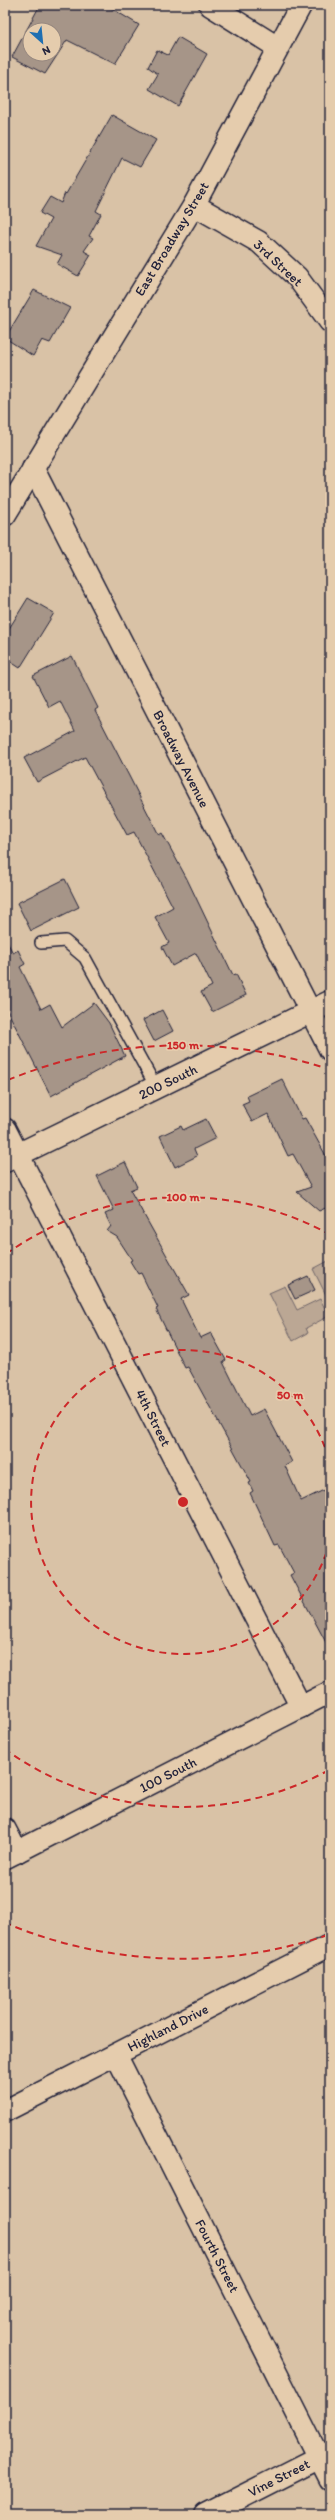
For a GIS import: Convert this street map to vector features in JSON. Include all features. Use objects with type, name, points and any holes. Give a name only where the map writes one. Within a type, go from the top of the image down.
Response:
[{"type":"street","points":[[210,5],[277,47]]},
{"type":"street","name":"East Broadway Street","points":[[33,468],[194,206],[277,47],[302,5]]},
{"type":"street","name":"3rd Street","points":[[194,206],[259,242],[297,277],[330,322]]},
{"type":"street","points":[[5,515],[33,468]]},
{"type":"street","name":"Broadway Avenue","points":[[33,468],[330,1050]]},
{"type":"street","name":"200 South","points":[[12,1157],[330,1002]]},
{"type":"street","name":"4th Street","points":[[5,1129],[12,1157],[301,1707]]},
{"type":"street","name":"100 South","points":[[11,1855],[330,1692]]},
{"type":"street","points":[[5,1829],[11,1855]]},
{"type":"street","name":"Highland Drive","points":[[5,2111],[330,1945]]},
{"type":"street","name":"Fourth Street","points":[[116,2055],[324,2454],[330,2479]]},
{"type":"street","name":"Vine Street","points":[[206,2515],[324,2454]]},
{"type":"lane","points":[[41,943],[65,941],[85,958],[156,1087]]},
{"type":"shaded area","points":[[330,1260],[330,1300],[329,1301],[313,1269]]},
{"type":"shaded area","points":[[285,1286],[297,1310],[320,1299],[329,1316],[306,1328],[308,1333],[293,1341],[269,1293]]},
{"type":"building","points":[[40,5],[106,5],[139,25],[115,64],[67,40],[62,48],[62,22],[31,22]]},
{"type":"building","points":[[178,37],[207,54],[178,106],[149,89],[158,74],[148,67],[157,50],[168,55]]},
{"type":"building","points":[[22,38],[22,62],[53,62],[45,74],[12,57]]},
{"type":"building","points":[[112,115],[156,140],[140,167],[122,158],[96,211],[101,214],[89,236],[93,238],[84,251],[91,255],[78,276],[57,264],[62,255],[36,246],[51,219],[40,213],[50,197],[61,203],[65,193],[66,194]]},
{"type":"building","points":[[34,290],[70,308],[50,343],[42,340],[33,356],[5,338]]},
{"type":"building","points":[[28,598],[54,613],[20,668],[5,658],[5,635]]},
{"type":"building","points":[[72,656],[98,708],[95,710],[159,835],[162,833],[187,879],[233,975],[236,974],[246,995],[212,1012],[201,992],[212,986],[196,953],[172,966],[162,947],[169,943],[155,917],[173,907],[134,832],[127,835],[85,757],[37,782],[24,758],[75,731],[60,701],[49,707],[33,676]]},
{"type":"building","points":[[65,879],[79,907],[31,931],[17,903]]},
{"type":"building","points":[[5,938],[13,953],[18,950],[25,964],[20,967],[41,1009],[50,1004],[62,1027],[94,1003],[109,1023],[125,1056],[51,1096],[5,1006]]},
{"type":"building","points":[[162,1010],[173,1031],[154,1041],[143,1020]]},
{"type":"building","points":[[282,1079],[302,1119],[305,1118],[330,1163],[330,1206],[319,1211],[297,1192],[311,1187],[293,1154],[288,1156],[268,1114],[252,1122],[242,1104],[249,1101],[247,1096]]},
{"type":"building","points":[[206,1119],[216,1138],[194,1149],[197,1156],[175,1167],[160,1136],[181,1126],[183,1130]]},
{"type":"building","points":[[125,1162],[137,1187],[130,1190],[189,1295],[181,1299],[200,1338],[211,1333],[226,1360],[223,1362],[250,1416],[264,1409],[292,1462],[285,1466],[301,1501],[326,1489],[330,1498],[330,1650],[290,1575],[294,1573],[279,1545],[275,1546],[250,1493],[253,1491],[249,1483],[251,1482],[188,1367],[185,1368],[156,1309],[158,1308],[141,1273],[138,1274],[130,1261],[132,1260],[117,1237],[107,1231],[111,1226],[105,1214],[114,1210],[97,1176]]},
{"type":"building","points":[[308,1276],[315,1290],[295,1299],[288,1285]]}]
